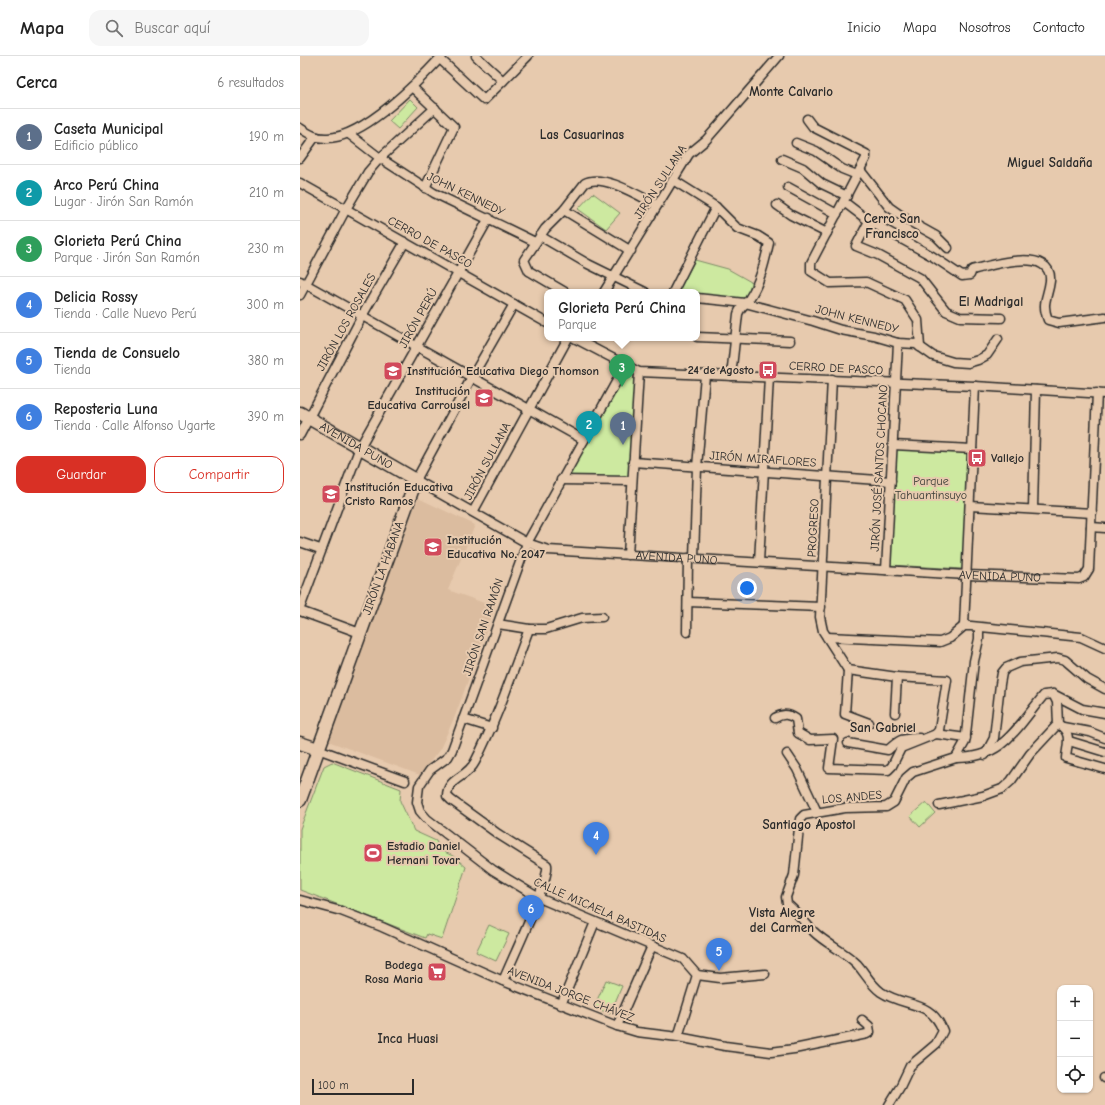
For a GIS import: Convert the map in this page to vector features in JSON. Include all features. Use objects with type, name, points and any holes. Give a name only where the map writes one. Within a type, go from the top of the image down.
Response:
[{"type":"street","points":[[476,56],[503,81]]},
{"type":"street","points":[[300,128],[315,137],[327,139],[349,134],[412,87],[441,58],[484,100],[503,81],[520,59],[528,56]]},
{"type":"street","name":"JIRÓN SULLANA","points":[[606,289],[631,251],[657,205],[689,154],[706,140],[779,56]]},
{"type":"street","points":[[412,87],[454,127],[425,188]]},
{"type":"street","points":[[300,295],[303,283],[357,188],[380,158],[435,108]]},
{"type":"street","points":[[807,119],[813,127],[864,152],[866,158],[846,199],[811,263],[812,273],[830,283],[866,282],[905,300],[918,320],[920,347]]},
{"type":"street","name":"JOHN KENNEDY","points":[[349,134],[380,158],[425,188],[538,239],[639,289]]},
{"type":"street","points":[[300,158],[315,137]]},
{"type":"street","points":[[796,143],[816,151],[842,169],[859,172],[889,207],[909,221],[936,236],[948,248]]},
{"type":"street","points":[[782,159],[803,168],[822,184],[846,199],[869,221],[932,256],[962,276],[970,275],[972,270],[998,263],[1034,260],[1041,262],[1048,271],[1050,279],[1044,302],[1044,309],[1048,320],[1059,323],[1105,317]]},
{"type":"street","points":[[560,289],[529,271],[525,266],[524,260],[538,239],[564,210],[580,187],[589,180],[604,181],[616,185],[657,205]]},
{"type":"street","points":[[673,180],[716,207],[737,228],[758,236],[769,243],[756,285],[745,304],[740,308],[738,314],[731,376]]},
{"type":"street","name":"CERRO DE PASCO","points":[[300,183],[544,321]]},
{"type":"street","points":[[788,187],[837,214]]},
{"type":"street","points":[[777,205],[791,215],[827,233]]},
{"type":"street","points":[[675,289],[716,207]]},
{"type":"street","points":[[564,210],[631,251]]},
{"type":"street","name":"JIRÓN PERÚ","points":[[300,608],[320,549],[360,447],[457,272],[489,218]]},
{"type":"street","points":[[869,221],[856,246],[878,255],[920,278],[946,311],[960,317],[1001,318]]},
{"type":"street","name":"JIRÓN LOS ROSALES","points":[[300,435],[304,415],[405,242]]},
{"type":"street","points":[[303,283],[584,440]]},
{"type":"street","name":"JOHN KENNEDY","points":[[700,298],[745,304],[806,319],[841,330],[874,336],[898,343],[908,343],[920,347],[943,360],[968,363],[987,355],[998,339]]},
{"type":"street","name":"JIRÓN LA HABANA","points":[[300,800],[416,480],[514,304]]},
{"type":"street","points":[[700,337],[735,340],[790,341]]},
{"type":"street","name":"JIRÓN SULLANA","points":[[473,512],[566,341]]},
{"type":"street","name":"CERRO DE PASCO","points":[[579,341],[624,366],[639,372],[832,379],[895,384],[975,386],[1101,393]]},
{"type":"street","name":"JIRÓN JOSÉ SANTOS CHOCANO","points":[[886,570],[898,343]]},
{"type":"street","name":"JIRÓN SAN RAMÓN","points":[[419,786],[430,770],[448,757],[464,719],[527,543],[624,366]]},
{"type":"street","points":[[628,555],[639,372]]},
{"type":"street","points":[[687,632],[697,466],[705,375]]},
{"type":"street","points":[[759,562],[769,377]]},
{"type":"street","name":"PROGRESO","points":[[832,379],[822,566],[821,626],[848,670]]},
{"type":"street","points":[[827,637],[940,642],[950,638],[964,626],[975,386]]},
{"type":"street","points":[[1033,508],[1036,390]]},
{"type":"street","points":[[1101,393],[1091,527],[1105,528]]},
{"type":"street","name":"AVENIDA PUNO","points":[[304,415],[527,543],[548,550],[967,575],[1079,578],[1084,577],[1087,574],[1091,527]]},
{"type":"street","points":[[893,445],[972,449]]},
{"type":"street","name":"JIRÓN MIRAFLORES","points":[[633,462],[891,481]]},
{"type":"street","points":[[561,480],[632,481]]},
{"type":"street","points":[[970,506],[1092,512]]},
{"type":"street","points":[[300,542],[320,549]]},
{"type":"street","points":[[688,602],[821,607]]},
{"type":"street","points":[[300,611],[360,633]]},
{"type":"street","points":[[498,624],[546,629],[582,618],[602,617]]},
{"type":"street","points":[[964,626],[1022,630],[1081,637],[1105,648]]},
{"type":"street","points":[[502,981],[539,898],[548,870],[547,865],[498,834],[451,800],[447,796],[447,790],[455,780],[467,774],[470,770],[492,728],[529,628]]},
{"type":"street","points":[[956,758],[966,738],[974,661],[979,639],[979,628]]},
{"type":"street","points":[[985,755],[994,738],[1002,673],[1012,665],[1058,658],[1065,660],[1087,679],[1105,690]]},
{"type":"street","points":[[775,718],[780,714],[789,714],[796,719],[798,733],[810,740],[833,739],[829,768],[865,768],[883,771],[891,768],[901,748],[933,736],[939,730],[947,680],[898,677],[848,670],[845,714],[868,723]]},
{"type":"street","points":[[895,713],[898,677]]},
{"type":"street","points":[[985,755],[1003,744],[1044,695],[1053,694],[1082,708],[1105,713]]},
{"type":"street","points":[[1053,694],[1057,702],[1060,724],[1068,732],[1069,741],[1066,758],[1105,769]]},
{"type":"street","points":[[464,719],[492,728]]},
{"type":"street","points":[[1060,724],[1090,732],[1105,738]]},
{"type":"street","points":[[939,805],[983,796],[1002,789],[1011,781],[1030,754],[1060,724]]},
{"type":"street","points":[[848,743],[888,750],[894,743],[903,739],[933,736],[966,738]]},
{"type":"street","points":[[1069,741],[1105,752]]},
{"type":"street","points":[[300,743],[406,781]]},
{"type":"street","points":[[787,754],[797,769],[817,812]]},
{"type":"street","name":"LOS ANDES","points":[[889,1105],[900,1088],[910,1066],[936,1044],[943,1031],[934,1014],[880,991],[856,964],[813,931],[799,914],[788,904],[786,897],[794,875],[800,819],[804,815],[845,808],[886,807],[894,802],[906,778],[913,772],[956,758],[985,755]]},
{"type":"street","name":"CALLE MICAELA BASTIDAS","points":[[419,786],[417,802],[420,811],[427,819],[493,870],[539,898],[682,959],[697,975]]},
{"type":"street","name":"AVENIDA JORGE CHÁVEZ","points":[[300,900],[341,911],[382,927],[502,981],[561,1005],[637,1032],[678,1036],[725,1046],[771,1052],[794,1049],[867,1034],[870,1032],[869,1026],[862,1020]]},
{"type":"street","points":[[561,1005],[595,922]]},
{"type":"street","points":[[617,1026],[652,946]]},
{"type":"street","points":[[678,1036],[697,975],[720,978],[765,974]]},
{"type":"shaded area","points":[[418,498],[475,525],[448,590],[495,607],[455,716],[440,749],[420,775],[328,741]]},
{"type":"green space","points":[[410,99],[418,107],[398,129],[389,121]]},
{"type":"green space","points":[[593,193],[620,213],[606,229],[578,209]]},
{"type":"green space","points":[[695,260],[728,269],[751,282],[748,296],[745,301],[700,296],[700,289],[680,289]]},
{"type":"green space","points":[[626,371],[635,376],[628,478],[568,477]]},
{"type":"green space","name":"Parque Tahuantinsuyo","points":[[895,447],[970,452],[964,569],[889,565]]},
{"type":"green space","name":"Estadio Daniel Hernani Tovar","points":[[332,762],[401,789],[400,801],[414,831],[436,841],[440,850],[453,856],[466,867],[442,939],[427,934],[425,938],[300,890],[300,829],[324,766]]},
{"type":"green space","points":[[926,802],[935,813],[920,827],[910,816]]},
{"type":"green space","points":[[489,925],[509,934],[496,961],[476,952]]},
{"type":"green space","points":[[606,980],[622,986],[610,1014],[594,1007]]},
{"type":"place","name":"24 de Agosto","points":[[768,370]]},
{"type":"place","name":"Institución Educativa Diego Thomson","points":[[393,371]]},
{"type":"place","name":"Glorieta Perú China","points":[[622,387]]},
{"type":"place","name":"Institución Educativa Carrousel","points":[[484,398]]},
{"type":"place","name":"Arco Perú China","points":[[589,444]]},
{"type":"place","name":"Caseta Municipal","points":[[623,445]]},
{"type":"place","name":"Vallejo","points":[[977,458]]},
{"type":"place","name":"Institución Educativa Cristo Ramos","points":[[331,494]]},
{"type":"place","name":"Institución Educativa No. 2047","points":[[433,547]]},
{"type":"place","name":"Estadio Daniel Hernani Tovar","points":[[373,853]]},
{"type":"place","name":"Delicia Rossy","points":[[596,855]]},
{"type":"place","name":"Reposteria Luna","points":[[531,928]]},
{"type":"place","name":"Tienda de Consuelo","points":[[719,971]]},
{"type":"place","name":"Bodega Rosa Maria","points":[[437,972]]},
{"type":"district","name":"Monte Calvario","points":[[791,91]]},
{"type":"district","name":"Las Casuarinas","points":[[582,134]]},
{"type":"district","name":"Miguel Saldaña","points":[[1050,162]]},
{"type":"district","name":"Cerro San Francisco","points":[[892,226]]},
{"type":"district","name":"El Madrigal","points":[[991,301]]},
{"type":"district","name":"San Gabriel","points":[[883,727]]},
{"type":"district","name":"Santiago Apostol","points":[[809,824]]},
{"type":"district","name":"Vista Alegre del Carmen","points":[[782,920]]},
{"type":"district","name":"Inca Huasi","points":[[408,1038]]}]
